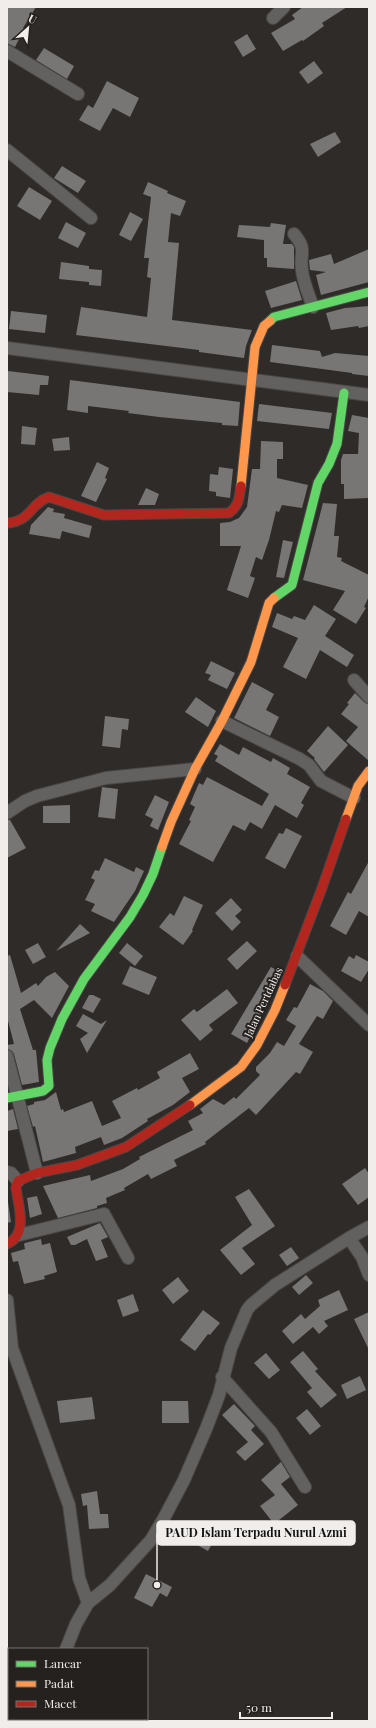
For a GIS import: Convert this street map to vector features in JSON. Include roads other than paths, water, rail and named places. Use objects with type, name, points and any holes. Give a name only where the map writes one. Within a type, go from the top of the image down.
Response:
[{"type":"street","points":[[273,18],[284,7]]},
{"type":"street","points":[[7,51],[78,94]]},
{"type":"street","points":[[7,150],[91,218]]},
{"type":"street","points":[[294,234],[303,249],[302,271],[313,307]]},
{"type":"street","points":[[7,523],[23,521],[43,499],[49,497],[104,515],[230,513],[235,509],[239,502],[254,347],[264,326],[274,317],[369,292]]},
{"type":"street","points":[[7,348],[344,393],[369,395]]},
{"type":"street","points":[[12,1097],[43,1091],[49,1086],[47,1060],[50,1048],[62,1019],[84,980],[130,917],[143,895],[153,874],[171,822],[195,769],[222,721],[251,662],[269,603],[277,594],[292,586],[318,483],[329,464],[337,444],[344,393]]},
{"type":"street","points":[[354,680],[369,697]]},
{"type":"street","points":[[222,721],[300,759],[309,765],[322,781],[354,798]]},
{"type":"street","points":[[7,813],[24,801],[37,796],[106,778],[195,769]]},
{"type":"street","name":"Jalan Pertdabas","points":[[18,1181],[37,1173],[77,1165],[126,1147],[181,1111],[241,1067],[257,1045],[275,1010],[297,956],[358,786],[369,771]]},
{"type":"street","points":[[297,956],[369,1025]]},
{"type":"street","points":[[7,1056],[12,1097],[37,1173]]},
{"type":"street","points":[[7,1172],[11,1173],[18,1181],[16,1187],[20,1226],[19,1234],[13,1241],[7,1244]]},
{"type":"street","points":[[19,1234],[104,1214],[128,1258]]},
{"type":"street","points":[[66,1648],[76,1624],[88,1604],[110,1585],[151,1540],[184,1480],[219,1395],[222,1378],[231,1348],[247,1310],[275,1285],[369,1227]]},
{"type":"street","points":[[349,1238],[362,1257],[369,1275]]},
{"type":"street","points":[[7,1300],[12,1348],[69,1505],[79,1578],[88,1604]]},
{"type":"street","points":[[222,1378],[271,1432],[305,1487]]},
{"type":"place","name":"PAUD Islam Terpadu Nurul Azmi","points":[[157,1585]]}]
